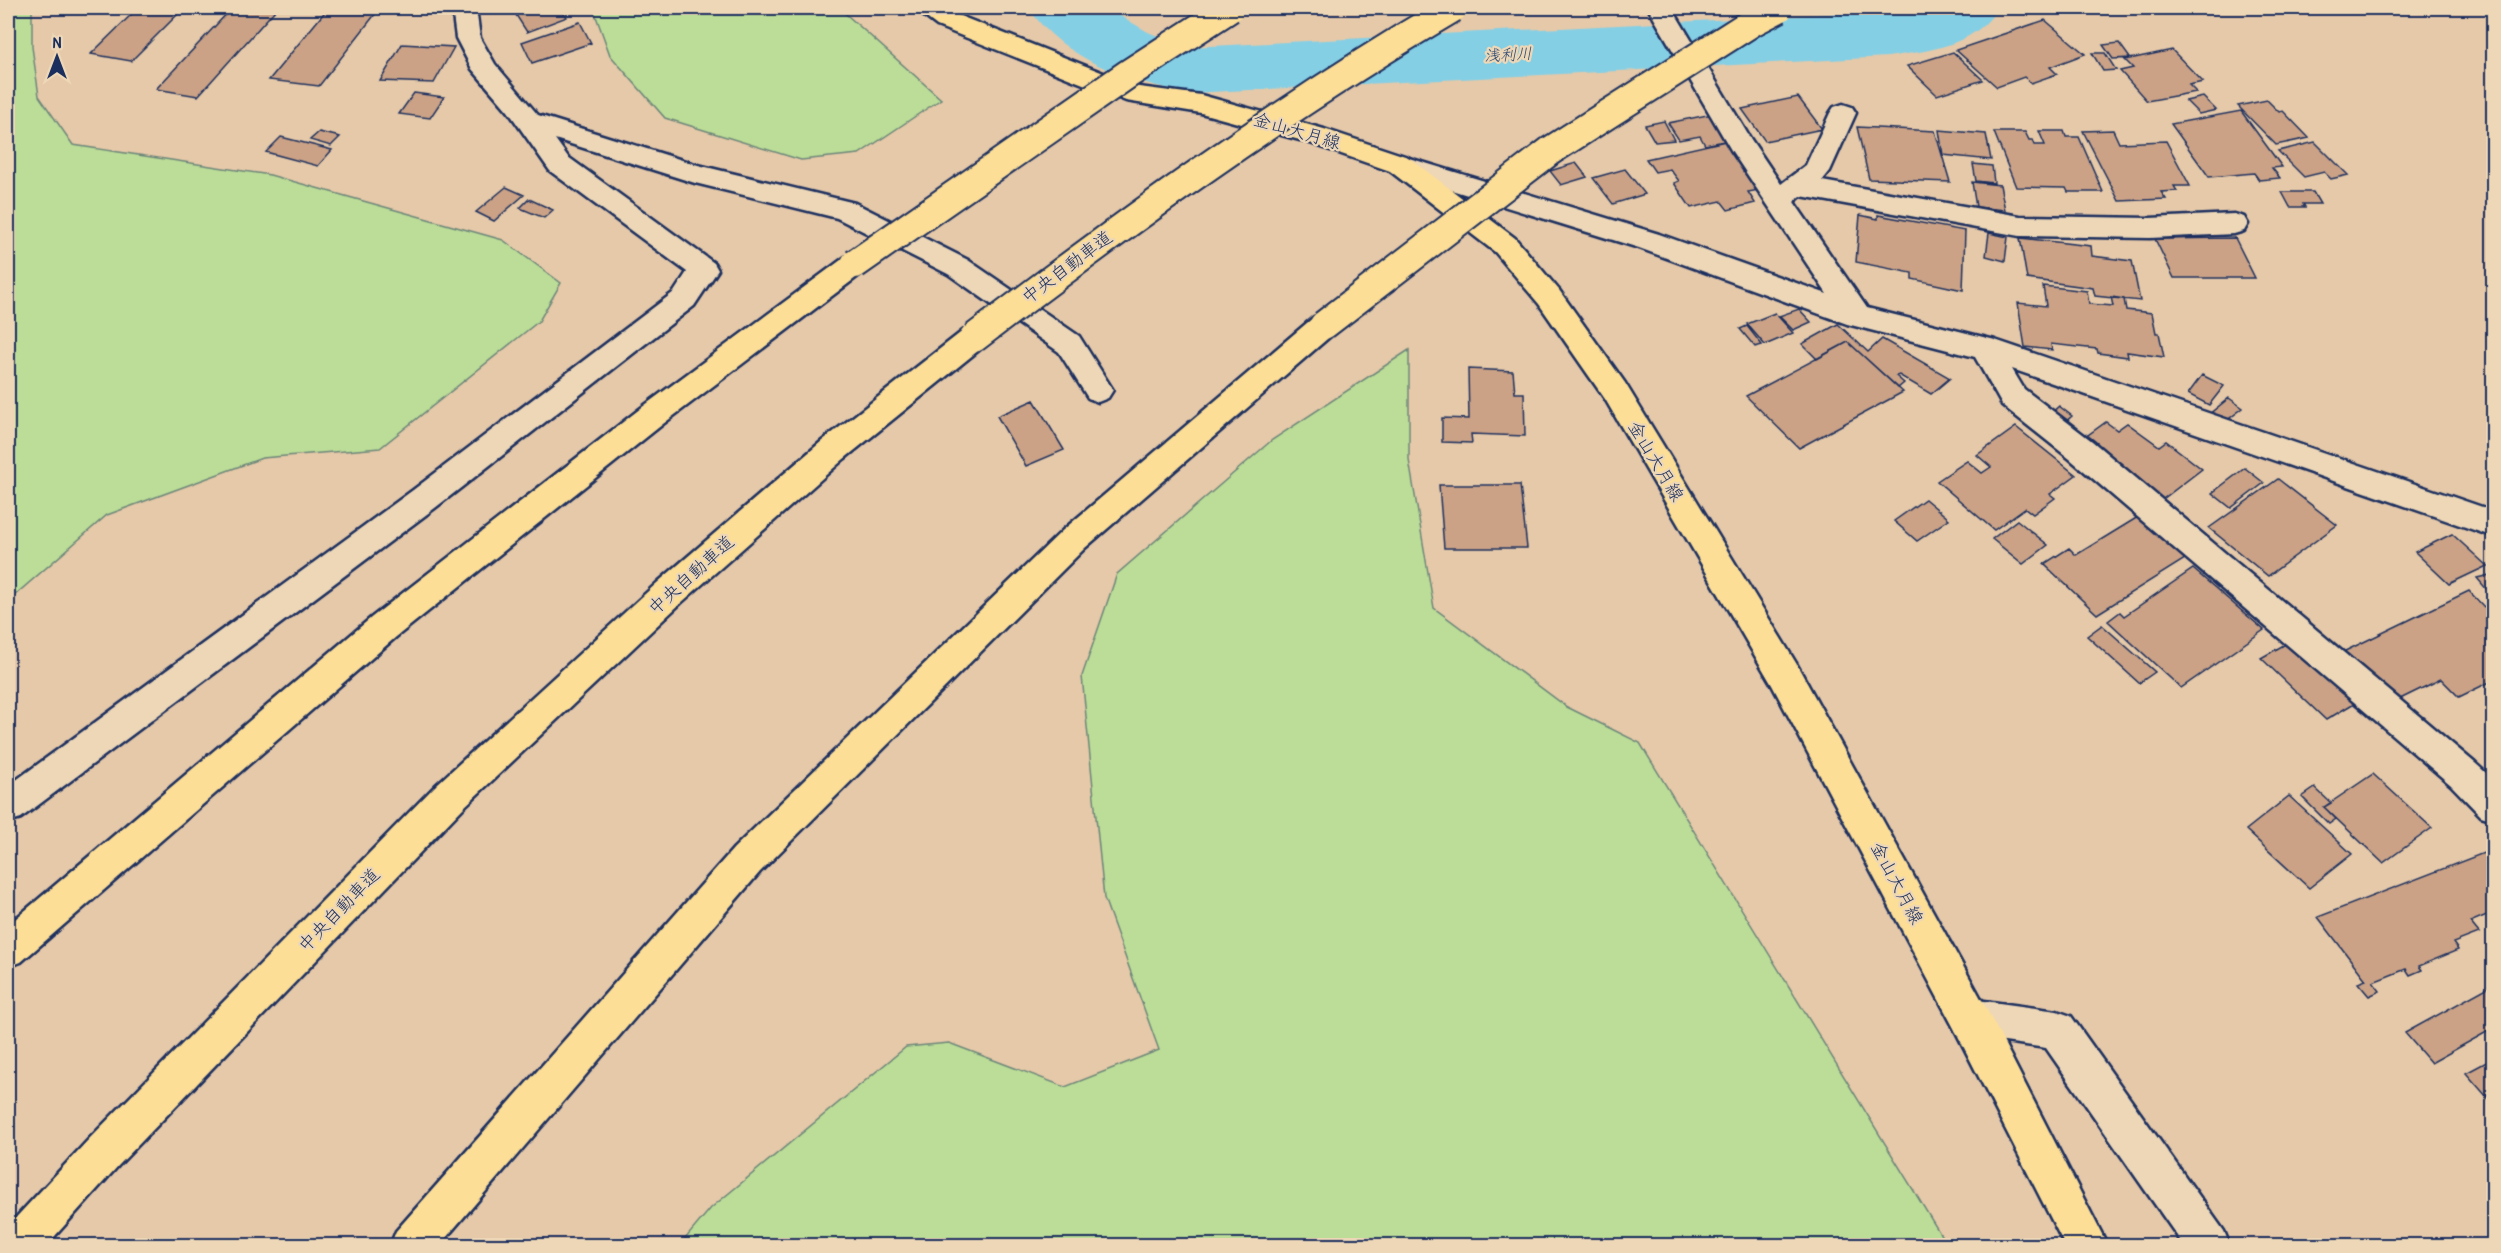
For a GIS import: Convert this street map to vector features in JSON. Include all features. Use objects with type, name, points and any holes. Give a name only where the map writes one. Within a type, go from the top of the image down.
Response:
[{"type":"main road","name":"金山大月線","points":[[929,8],[956,24],[1135,95],[1201,104],[1315,135],[1399,164],[1505,245],[1549,297],[1615,391],[1784,674],[1970,1018],[2087,1245]]},
{"type":"main road","points":[[8,949],[384,627],[652,416],[855,264],[1118,80],[1230,8]]},
{"type":"main road","name":"中央自動車道","points":[[17,1245],[104,1152],[450,796],[669,593],[833,450],[1109,234],[1240,141],[1396,40],[1453,8]]},
{"type":"main road","points":[[411,1245],[747,860],[1074,538],[1324,325],[1550,151],[1754,21],[1779,8]]},
{"type":"street","points":[[8,806],[424,498],[684,298],[705,270],[559,164],[528,121],[485,69],[468,38],[464,8]]},
{"type":"street","points":[[1660,8],[1740,144],[1787,192],[1857,316]]},
{"type":"street","points":[[1787,192],[1817,171],[1843,113]]},
{"type":"street","points":[[528,121],[695,174],[845,210],[958,267],[1069,344],[1098,390]]},
{"type":"street","points":[[1399,164],[1616,230],[1857,316],[1985,348],[2493,524]]},
{"type":"street","points":[[1787,192],[2020,226],[2150,228],[2234,224]]},
{"type":"street","points":[[1985,348],[2013,398],[2081,450],[2463,774],[2493,804]]},
{"type":"street","points":[[1970,1018],[2057,1030],[2209,1245]]},
{"type":"green space","points":[[8,8],[32,8],[32,47],[39,96],[73,145],[270,175],[503,240],[561,283],[539,321],[380,448],[262,458],[107,515],[8,601]]},
{"type":"green space","points":[[593,8],[839,8],[941,99],[859,154],[801,160],[665,118],[610,55]]},
{"type":"green space","points":[[1409,350],[1409,460],[1434,608],[1567,707],[1640,743],[1947,1245],[680,1245],[711,1208],[906,1047],[949,1043],[1065,1087],[1159,1050],[1104,898],[1082,676],[1117,574],[1272,440]]},
{"type":"building","points":[[138,8],[184,8],[131,61],[91,54]]},
{"type":"building","points":[[232,8],[277,8],[198,96],[156,89]]},
{"type":"building","points":[[328,8],[380,8],[319,86],[269,80]]},
{"type":"building","points":[[526,8],[561,8],[567,17],[527,32],[514,12]]},
{"type":"building","points":[[2045,20],[2085,54],[2050,67],[2057,74],[2031,83],[2024,77],[1997,87],[1956,50]]},
{"type":"building","points":[[580,22],[591,43],[532,63],[522,42]]},
{"type":"building","points":[[2119,43],[2130,58],[2113,59],[2103,45]]},
{"type":"building","points":[[402,44],[454,47],[434,83],[380,81]]},
{"type":"building","points":[[2172,50],[2203,82],[2189,85],[2196,92],[2147,101],[2120,71],[2133,68],[2125,60]]},
{"type":"building","points":[[1953,52],[1983,80],[1937,95],[1907,66]]},
{"type":"building","points":[[2092,53],[2105,53],[2116,70],[2103,71]]},
{"type":"building","points":[[414,93],[444,97],[430,118],[399,114]]},
{"type":"building","points":[[1798,97],[1822,129],[1765,141],[1742,109]]},
{"type":"building","points":[[2203,97],[2216,110],[2199,114],[2186,101]]},
{"type":"building","points":[[2267,100],[2279,112],[2283,111],[2309,138],[2276,145],[2238,106]]},
{"type":"building","points":[[2241,111],[2282,167],[2272,168],[2280,178],[2259,180],[2254,173],[2209,177],[2171,124]]},
{"type":"building","points":[[1712,114],[1729,140],[1705,145],[1700,136],[1679,140],[1668,123]]},
{"type":"building","points":[[1664,121],[1674,140],[1655,142],[1645,125]]},
{"type":"building","points":[[1857,127],[1935,131],[1950,182],[1869,179]]},
{"type":"building","points":[[1939,130],[1986,134],[1991,160],[1943,155]]},
{"type":"building","points":[[2113,130],[2119,143],[2166,141],[2190,186],[2174,186],[2177,191],[2161,192],[2166,199],[2119,201],[2083,131]]},
{"type":"building","points":[[2039,131],[2064,131],[2066,137],[2079,137],[2103,192],[2068,192],[2066,188],[2016,187],[1994,132],[2025,132],[2035,145],[2045,145]]},
{"type":"building","points":[[319,132],[340,137],[331,146],[310,140]]},
{"type":"building","points":[[281,137],[332,150],[318,166],[266,152]]},
{"type":"building","points":[[1730,140],[1759,190],[1748,192],[1755,203],[1728,210],[1721,201],[1691,208],[1674,183],[1679,181],[1670,169],[1655,172],[1646,159]]},
{"type":"building","points":[[2315,142],[2348,175],[2331,179],[2324,172],[2304,177],[2278,151]]},
{"type":"building","points":[[1576,163],[1587,177],[1561,185],[1550,171]]},
{"type":"building","points":[[1973,164],[1992,166],[1994,183],[1976,181]]},
{"type":"building","points":[[1625,169],[1645,194],[1613,204],[1593,178]]},
{"type":"building","points":[[1972,182],[2000,185],[2005,210],[1976,207]]},
{"type":"building","points":[[506,187],[524,195],[494,221],[476,212]]},
{"type":"building","points":[[2282,192],[2313,192],[2320,204],[2290,207]]},
{"type":"building","points":[[529,199],[553,210],[544,218],[520,208]]},
{"type":"building","points":[[1860,215],[1878,219],[1878,215],[1965,231],[1963,290],[1912,279],[1912,273],[1856,262]]},
{"type":"building","points":[[1989,233],[2008,237],[2005,261],[1986,256]]},
{"type":"building","points":[[2020,238],[2091,246],[2092,256],[2132,261],[2140,301],[2095,296],[2093,288],[2027,279]]},
{"type":"building","points":[[2235,238],[2255,278],[2174,278],[2155,239]]},
{"type":"building","points":[[2043,286],[2087,291],[2089,304],[2113,306],[2111,297],[2124,299],[2126,310],[2152,313],[2164,357],[2127,352],[2128,357],[2098,353],[2097,349],[2051,344],[2052,350],[2025,347],[2018,303],[2046,306]]},
{"type":"building","points":[[1799,309],[1811,322],[1793,330],[1779,316]]},
{"type":"building","points":[[1775,313],[1793,333],[1765,345],[1747,324]]},
{"type":"building","points":[[1838,324],[1868,352],[1882,339],[1950,378],[1931,394],[1899,375],[1896,376],[1904,383],[1898,388],[1848,342],[1817,359],[1802,344]]},
{"type":"building","points":[[1747,326],[1762,345],[1755,347],[1740,329]]},
{"type":"building","points":[[1848,342],[1903,392],[1799,448],[1746,396]]},
{"type":"building","points":[[1468,369],[1513,371],[1515,393],[1524,393],[1525,436],[1471,434],[1472,443],[1442,442],[1442,418],[1469,419]]},
{"type":"building","points":[[2202,375],[2224,386],[2209,405],[2188,394]]},
{"type":"building","points":[[2229,398],[2243,408],[2222,424],[2208,415]]},
{"type":"building","points":[[1034,400],[1064,450],[1026,466],[997,416]]},
{"type":"building","points":[[2059,406],[2072,416],[2064,423],[2050,414]]},
{"type":"building","points":[[2106,422],[2117,430],[2127,423],[2159,446],[2166,441],[2202,469],[2159,502],[2081,440]]},
{"type":"building","points":[[2016,427],[2076,475],[2050,494],[2055,498],[2033,514],[2025,508],[1994,530],[1937,481],[1967,461],[1982,473],[1991,467],[1977,455]]},
{"type":"building","points":[[2245,468],[2264,483],[2231,508],[2212,493]]},
{"type":"building","points":[[2278,479],[2337,525],[2268,576],[2209,528]]},
{"type":"building","points":[[1439,485],[1520,485],[1527,548],[1444,548]]},
{"type":"building","points":[[1925,499],[1949,519],[1917,541],[1894,521]]},
{"type":"building","points":[[2138,517],[2185,559],[2097,614],[2044,564],[2069,548],[2076,555]]},
{"type":"building","points":[[2017,520],[2048,545],[2023,564],[1992,539]]},
{"type":"building","points":[[2452,534],[2487,566],[2449,584],[2415,552]]},
{"type":"building","points":[[2193,569],[2264,630],[2181,688],[2108,621],[2120,612],[2124,616]]},
{"type":"building","points":[[2494,574],[2494,598],[2477,578]]},
{"type":"building","points":[[2469,591],[2484,607],[2494,604],[2494,680],[2459,697],[2441,679],[2394,702],[2343,652]]},
{"type":"building","points":[[2102,625],[2155,672],[2139,683],[2087,636]]},
{"type":"building","points":[[2296,638],[2361,699],[2326,720],[2261,658]]},
{"type":"building","points":[[2373,774],[2432,828],[2383,863],[2324,807]]},
{"type":"building","points":[[2315,788],[2331,803],[2324,807],[2336,819],[2329,824],[2302,797]]},
{"type":"building","points":[[2289,796],[2352,854],[2309,888],[2246,830]]},
{"type":"building","points":[[2494,849],[2494,912],[2470,922],[2479,933],[2453,943],[2458,950],[2419,966],[2422,970],[2410,975],[2406,969],[2373,982],[2380,991],[2369,996],[2358,983],[2366,980],[2318,917]]},
{"type":"building","points":[[2494,984],[2494,1028],[2431,1063],[2405,1033]]},
{"type":"building","points":[[2494,1058],[2494,1105],[2466,1073]]},
{"type":"waterway","name":"浅利川","points":[[1063,8],[1076,19],[1123,48],[1157,62],[1191,70],[1888,34],[1932,27],[1964,8]]}]
